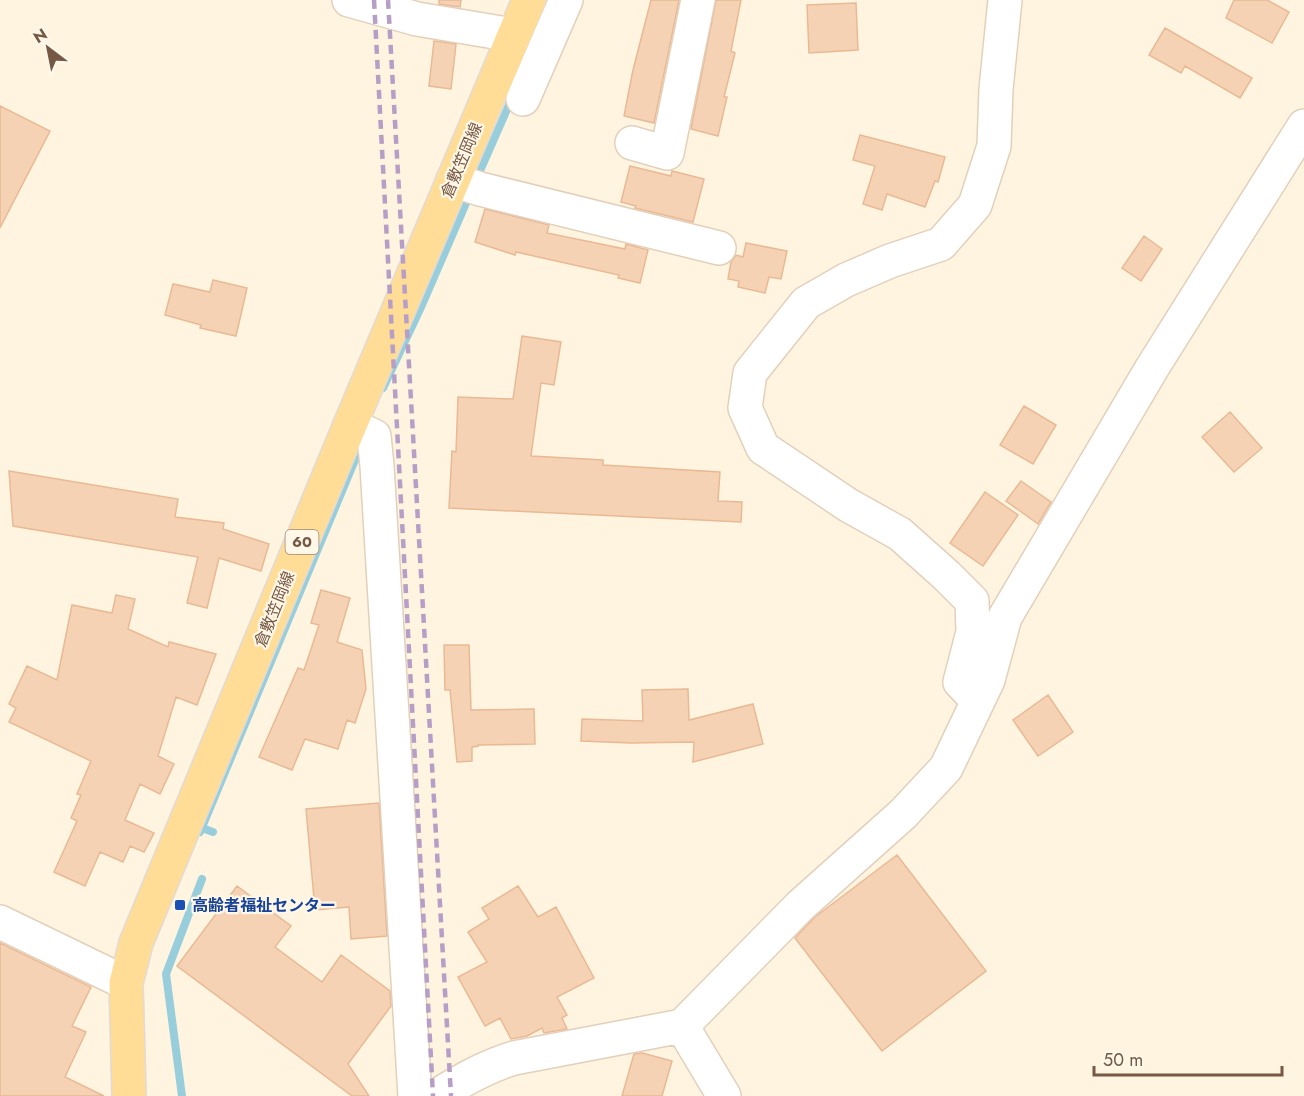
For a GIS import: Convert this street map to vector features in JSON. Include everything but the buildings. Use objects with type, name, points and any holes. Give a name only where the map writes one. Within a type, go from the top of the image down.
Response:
[{"type":"main road","name":"倉敷笠岡線","points":[[129,1096],[126,983],[136,943],[350,425],[466,184],[513,35],[529,0]]},
{"type":"street","points":[[349,0],[417,19],[513,35]]},
{"type":"street","points":[[523,99],[566,0]]},
{"type":"street","points":[[632,143],[668,153],[698,0]]},
{"type":"street","points":[[978,701],[960,681],[973,632],[972,601],[900,534],[848,505],[763,448],[745,408],[750,373],[806,303],[846,280],[890,261],[941,244],[975,205],[994,146],[996,88],[1005,0]]},
{"type":"street","points":[[437,1096],[467,1077],[514,1058],[682,1026],[800,906],[903,814],[946,768],[988,680],[1005,617],[1152,368],[1304,126]]},
{"type":"street","points":[[466,184],[719,248]]},
{"type":"street","points":[[350,425],[374,436],[378,466],[415,1096]]},
{"type":"street","points":[[0,922],[126,983]]},
{"type":"street","points":[[682,1026],[724,1096]]},
{"type":"waterway","points":[[476,180],[512,98]]},
{"type":"waterway","points":[[383,388],[470,194]]},
{"type":"waterway","points":[[200,832],[360,448]]},
{"type":"waterway","points":[[202,828],[213,832]]},
{"type":"waterway","points":[[182,1096],[166,974],[202,879]]},
{"type":"railway","points":[[374,0],[433,1096]]},
{"type":"railway","points":[[388,0],[451,1096]]},
{"type":"place","name":"高齢者福祉センター","points":[[180,905]]}]
